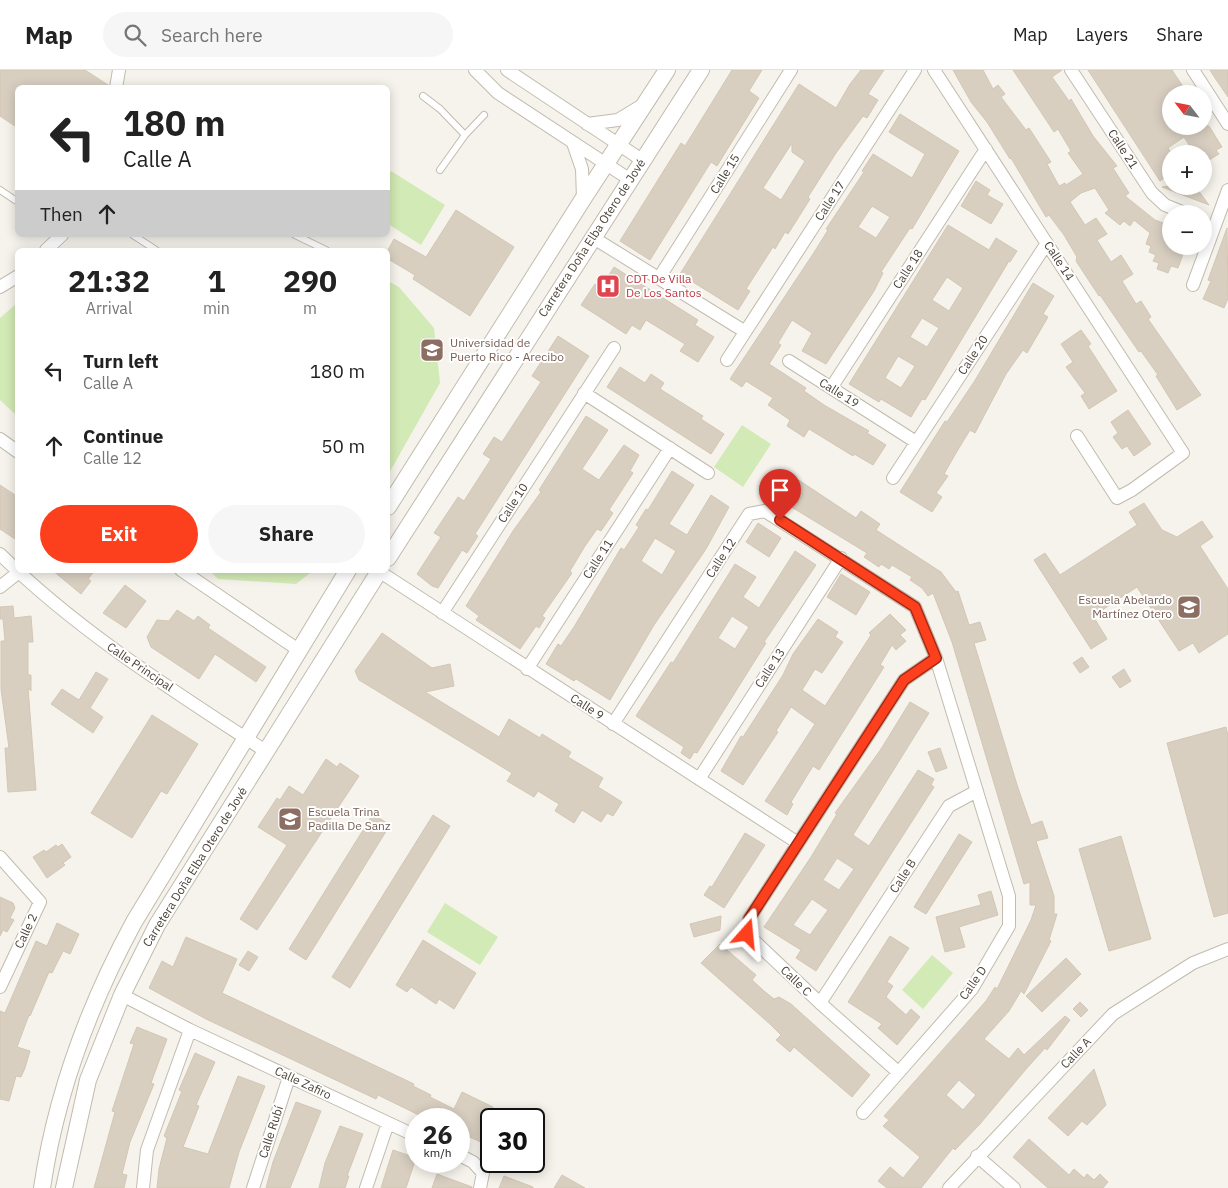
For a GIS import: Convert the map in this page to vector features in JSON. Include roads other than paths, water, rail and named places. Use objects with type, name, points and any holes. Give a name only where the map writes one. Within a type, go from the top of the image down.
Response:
[{"type":"street","points":[[116,85],[118,70]]},
{"type":"street","points":[[475,70],[498,93],[629,179]]},
{"type":"street","points":[[507,70],[642,160]]},
{"type":"street","points":[[390,504],[618,144],[668,70]]},
{"type":"street","name":"Carretera Doña Elba Otero de Jové","points":[[390,553],[700,70]]},
{"type":"street","name":"Calle 15","points":[[659,278],[791,70]]},
{"type":"street","name":"Calle 17","points":[[744,331],[915,70]]},
{"type":"street","name":"Calle 14","points":[[934,70],[1183,453],[1132,490],[1117,498],[1077,436]]},
{"type":"street","name":"Calle 21","points":[[1071,70],[1152,193],[1165,205]]},
{"type":"street","points":[[1193,70],[1228,124]]},
{"type":"street","points":[[587,124],[618,120],[645,103]]},
{"type":"street","points":[[574,142],[582,169],[583,199]]},
{"type":"street","name":"Calle 18","points":[[831,388],[986,149]]},
{"type":"street","points":[[1212,219],[1228,190]]},
{"type":"street","points":[[48,248],[60,237]]},
{"type":"street","points":[[592,237],[744,331],[727,360]]},
{"type":"street","name":"Calle 20","points":[[893,478],[1047,242]]},
{"type":"street","points":[[1193,285],[1201,255]]},
{"type":"street","points":[[0,287],[15,278]]},
{"type":"street","name":"Calle 10","points":[[442,613],[614,348]]},
{"type":"street","name":"Calle 19","points":[[789,361],[916,442]]},
{"type":"street","points":[[584,393],[708,473]]},
{"type":"street","points":[[0,440],[15,450]]},
{"type":"street","name":"Calle 11","points":[[527,669],[670,448]]},
{"type":"street","name":"Calle 12","points":[[613,724],[749,514],[765,511],[915,607],[936,658]]},
{"type":"street","name":"Calle Principal","points":[[0,554],[15,568]]},
{"type":"street","name":"Calle 13","points":[[699,779],[841,558]]},
{"type":"street","points":[[0,587],[18,573]]},
{"type":"street","name":"Calle Principal","points":[[20,573],[116,652],[267,752]]},
{"type":"street","points":[[185,573],[300,651],[304,657],[310,684]]},
{"type":"street","name":"Carretera Doña Elba Otero de Jové","points":[[42,1188],[62,1096],[79,1040],[110,966],[134,922],[346,573]]},
{"type":"street","name":"Carretera Doña Elba Otero de Jové","points":[[64,1188],[88,1080],[122,995],[157,925],[310,684],[377,573]]},
{"type":"street","name":"Calle 9","points":[[389,573],[442,613],[798,843]]},
{"type":"street","points":[[936,658],[977,791]]},
{"type":"street","name":"Calle C","points":[[898,1072],[820,1003],[747,934],[749,919],[904,680],[936,658]]},
{"type":"street","name":"Calle D","points":[[863,1114],[972,989],[1009,926],[1009,896],[977,791]]},
{"type":"street","name":"Calle B","points":[[820,1003],[949,806],[977,791]]},
{"type":"street","name":"Calle 2","points":[[0,857],[40,902],[0,987]]},
{"type":"street","name":"Calle A","points":[[949,1188],[977,1156],[1114,1014],[1193,964],[1228,949]]},
{"type":"street","name":"Calle Zafiro","points":[[122,995],[190,1030],[405,1131]]},
{"type":"street","points":[[143,1188],[147,1150],[190,1030]]},
{"type":"street","name":"Calle Rubí","points":[[253,1188],[289,1077]]},
{"type":"street","points":[[366,1188],[388,1123]]},
{"type":"street","points":[[977,1156],[1014,1188]]},
{"type":"street","points":[[470,1161],[483,1173],[480,1188]]},
{"type":"lane","points":[[423,96],[440,109],[466,136]]},
{"type":"lane","points":[[440,170],[484,115]]},
{"type":"lane","points":[[0,190],[15,200]]},
{"type":"lane","points":[[136,237],[153,248]]},
{"type":"lane","points":[[299,237],[322,248]]},
{"type":"place","name":"CDT De Villa De Los Santos","points":[[608,286]]},
{"type":"place","name":"Universidad de Puerto Rico - Arecibo","points":[[432,350]]},
{"type":"place","name":"Escuela Abelardo Martínez Otero","points":[[1189,607]]},
{"type":"place","name":"Escuela Trina Padilla De Sanz","points":[[290,819]]}]
